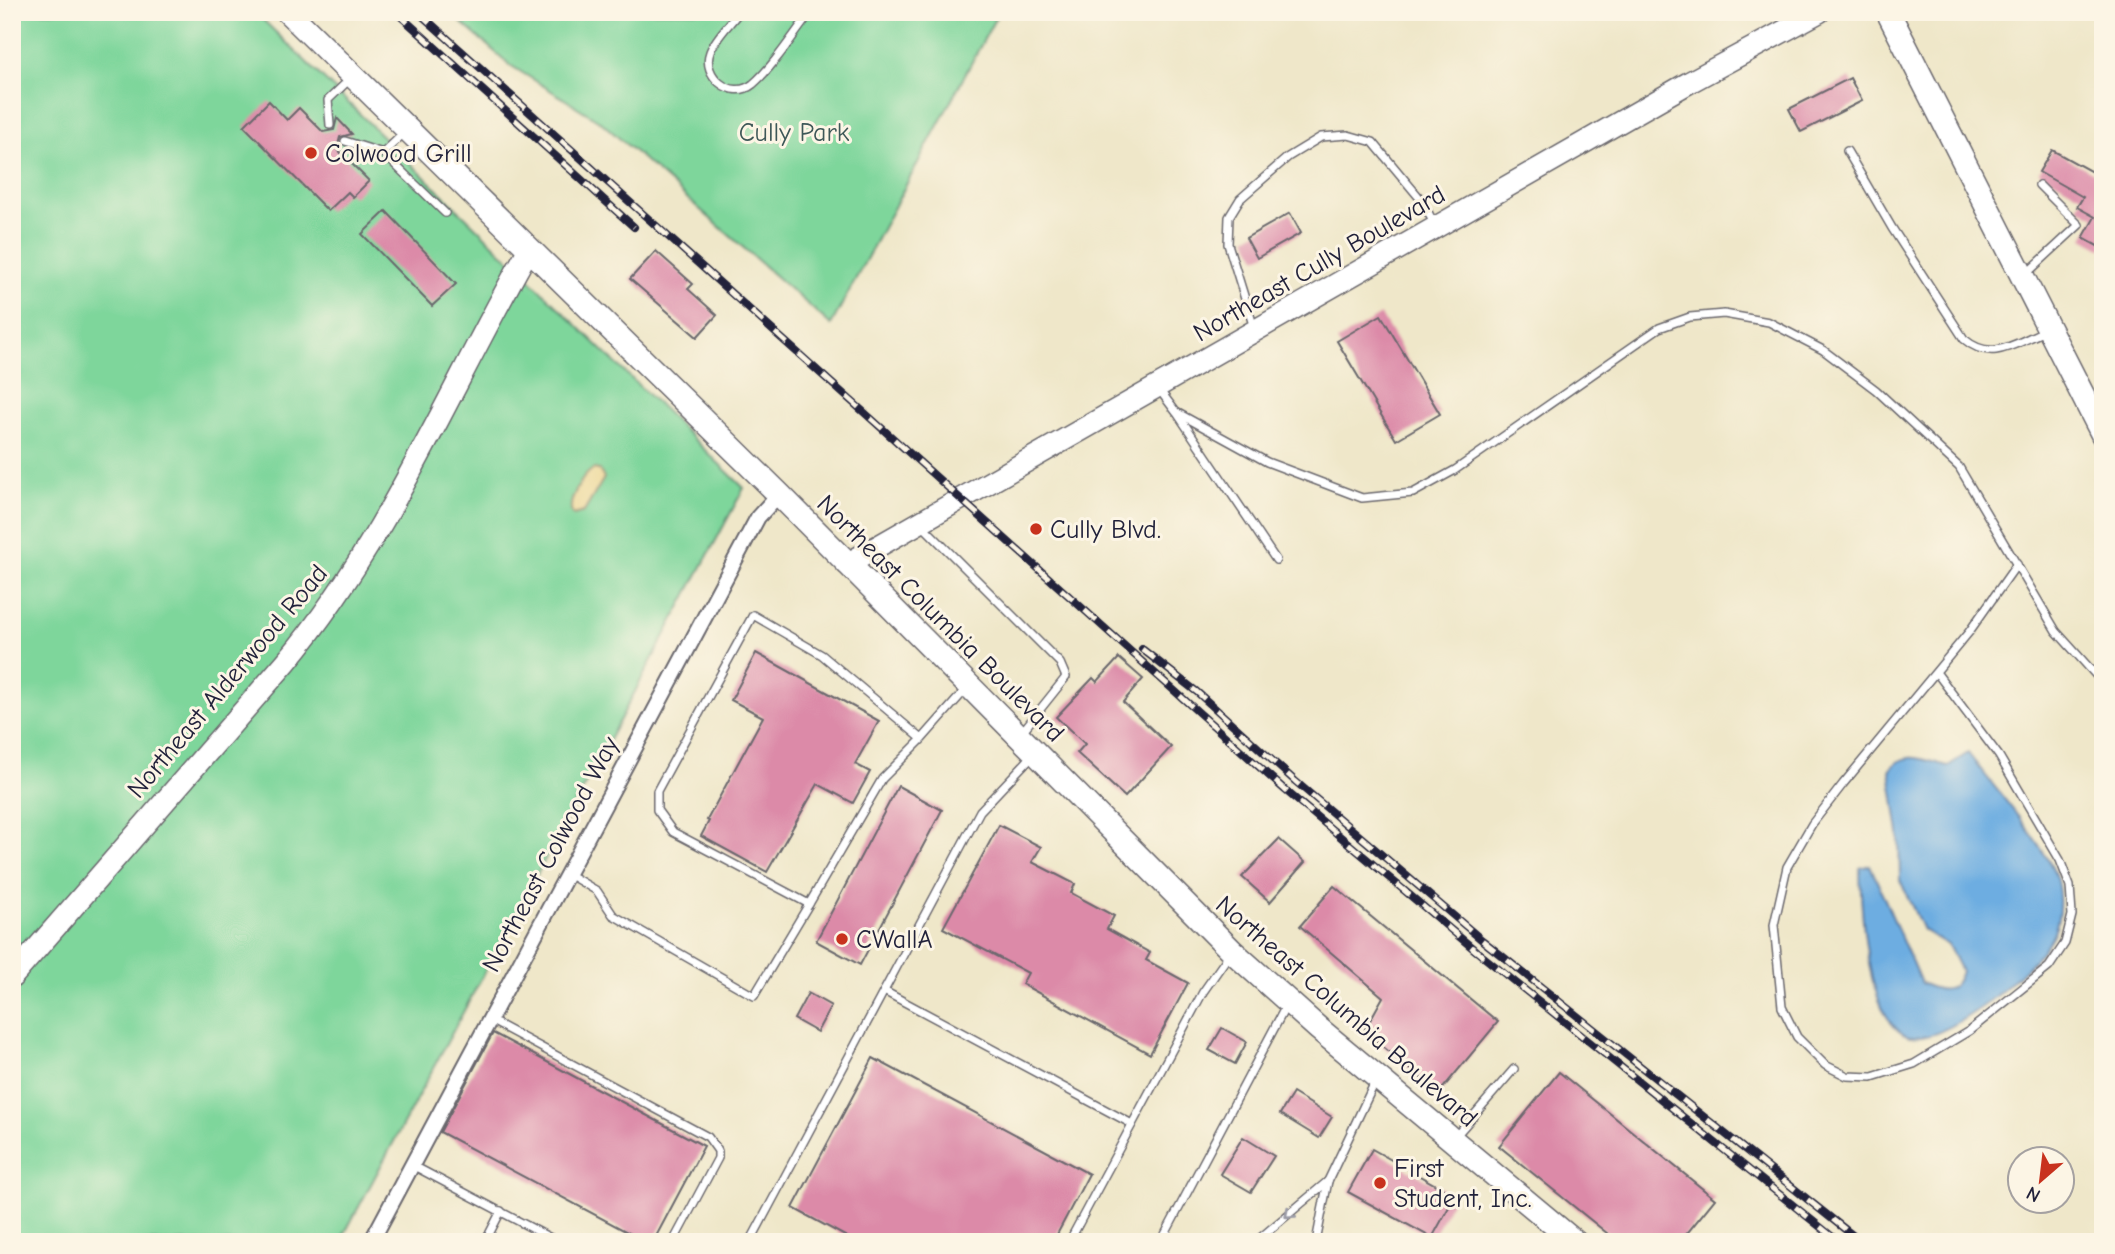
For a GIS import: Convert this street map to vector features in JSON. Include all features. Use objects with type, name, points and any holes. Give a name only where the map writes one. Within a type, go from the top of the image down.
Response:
[{"type":"main road","name":"Northeast Columbia Boulevard","points":[[288,12],[779,494],[1232,951],[1377,1078],[1575,1242]]},
{"type":"main road","points":[[1888,12],[2103,435]]},
{"type":"street","name":"Northeast Cully Boulevard","points":[[848,565],[1690,82],[1819,12]]},
{"type":"street","name":"Northeast Alderwood Road","points":[[12,977],[286,662],[329,608],[382,520],[529,249]]},
{"type":"street","name":"Northeast Colwood Way","points":[[371,1242],[758,517],[779,494]]},
{"type":"lane","points":[[739,12],[710,50],[708,59],[712,76],[726,87],[735,89],[752,85],[811,12]]},
{"type":"lane","points":[[330,125],[328,100],[353,76]]},
{"type":"lane","points":[[383,153],[408,130]]},
{"type":"lane","points":[[1255,332],[1228,244],[1229,217],[1240,200],[1287,156],[1321,137],[1348,135],[1373,142],[1423,202],[1436,228]]},
{"type":"lane","points":[[345,141],[383,153],[445,213]]},
{"type":"lane","points":[[1847,151],[1892,228],[1964,339],[1976,350],[1990,352],[2049,329]]},
{"type":"lane","points":[[2022,277],[2079,225],[2039,185]]},
{"type":"lane","points":[[1176,412],[1266,462],[1362,498],[1413,493],[1455,470],[1659,328],[1690,317],[1724,314],[1769,322],[1823,350],[1876,390],[1959,467],[2056,631],[2103,683]]},
{"type":"lane","points":[[1157,388],[1276,560]]},
{"type":"lane","points":[[920,523],[1060,663],[1066,677],[1020,736]]},
{"type":"lane","points":[[1936,672],[2000,756],[2060,860],[2070,886],[2072,915],[2064,943],[2049,967],[1969,1031],[1914,1064],[1872,1077],[1847,1076],[1825,1065],[1797,1037],[1782,1007],[1774,925],[1787,867],[1812,824],[1936,672],[2017,564]]},
{"type":"lane","points":[[809,904],[673,832],[657,810],[655,800],[657,791],[753,614],[822,655],[922,739]]},
{"type":"lane","points":[[567,874],[597,891],[613,915],[754,996],[882,779],[970,685]]},
{"type":"lane","points":[[750,1242],[980,811],[1036,752]]},
{"type":"lane","points":[[1069,1242],[1203,992],[1232,951]]},
{"type":"lane","points":[[884,991],[1132,1124]]},
{"type":"lane","points":[[1161,1242],[1288,1002]]},
{"type":"lane","points":[[489,1020],[708,1137],[718,1151],[718,1158],[673,1242]]},
{"type":"lane","points":[[1452,1140],[1514,1069]]},
{"type":"lane","points":[[1316,1242],[1328,1181],[1377,1078]]},
{"type":"lane","points":[[411,1164],[558,1242]]},
{"type":"lane","points":[[1248,1242],[1261,1241],[1328,1181]]},
{"type":"lane","points":[[485,1242],[501,1211]]},
{"type":"green space","points":[[12,12],[255,12],[744,488],[340,1242],[12,1242]]},
{"type":"green space","name":"Cully Park","points":[[449,12],[993,12],[997,15],[831,325],[601,122],[510,65]]},
{"type":"sand","points":[[593,469],[599,470],[604,478],[584,512],[573,515],[571,504],[576,490]]},
{"type":"water","points":[[1968,753],[2028,829],[2048,861],[2058,888],[2058,919],[2054,932],[2030,965],[1986,1003],[1939,1032],[1919,1037],[1903,1034],[1890,1021],[1880,1003],[1873,981],[1864,932],[1860,868],[1870,865],[1921,983],[1934,988],[1950,988],[1961,971],[1948,945],[1923,930],[1900,880],[1899,833],[1890,771],[1896,764],[1909,758],[1948,766]]},
{"type":"building","points":[[1850,78],[1862,101],[1801,132],[1789,109]]},
{"type":"building","points":[[269,101],[287,120],[299,108],[323,132],[334,130],[337,118],[352,134],[340,137],[337,149],[369,181],[353,197],[348,192],[328,211],[244,126]]},
{"type":"building","points":[[2052,150],[2103,178],[2103,249],[2083,238],[2095,217],[2077,207],[2083,197],[2039,172]]},
{"type":"building","points":[[386,211],[456,284],[432,306],[362,234]]},
{"type":"building","points":[[1290,213],[1301,233],[1257,258],[1246,238]]},
{"type":"building","points":[[656,251],[693,284],[688,289],[717,315],[697,337],[630,279]]},
{"type":"building","points":[[1381,315],[1440,414],[1396,440],[1337,341]]},
{"type":"building","points":[[756,653],[879,721],[855,764],[870,772],[853,803],[818,784],[767,872],[701,836],[763,717],[731,700]]},
{"type":"building","points":[[1119,658],[1143,679],[1123,702],[1171,747],[1125,797],[1077,753],[1085,744],[1056,717],[1093,678],[1097,682]]},
{"type":"building","points":[[898,786],[942,810],[860,965],[816,941]]},
{"type":"building","points":[[999,825],[1041,847],[1032,862],[1075,884],[1071,893],[1114,916],[1107,929],[1150,953],[1146,960],[1188,983],[1150,1054],[1022,984],[1028,973],[943,928]]},
{"type":"building","points":[[1279,839],[1305,862],[1270,902],[1242,877]]},
{"type":"building","points":[[1334,886],[1498,1022],[1439,1093],[1364,1031],[1383,997],[1300,926]]},
{"type":"building","points":[[808,993],[831,1006],[817,1032],[794,1019]]},
{"type":"building","points":[[1222,1028],[1247,1042],[1235,1064],[1209,1050]]},
{"type":"building","points":[[493,1033],[704,1146],[653,1242],[646,1242],[440,1132]]},
{"type":"building","points":[[873,1058],[1089,1174],[1053,1242],[856,1242],[793,1208]]},
{"type":"building","points":[[1559,1072],[1715,1199],[1680,1242],[1618,1242],[1499,1146]]},
{"type":"building","points":[[1293,1093],[1332,1117],[1319,1138],[1280,1114]]},
{"type":"building","points":[[1243,1137],[1274,1156],[1251,1192],[1220,1174]]},
{"type":"building","points":[[1372,1149],[1455,1196],[1432,1238],[1348,1192]]},
{"type":"railway","points":[[396,12],[634,227]]},
{"type":"railway","points":[[418,12],[1285,790],[1475,950],[1839,1242]]},
{"type":"railway","points":[[1142,649],[1197,692],[1295,781],[1482,940],[1861,1242]]},
{"type":"place","name":"Colwood Grill","points":[[311,153]]},
{"type":"place","name":"Cully Blvd.","points":[[1036,529]]},
{"type":"place","name":"CWallA","points":[[842,939]]},
{"type":"place","name":"First Student, Inc.","points":[[1380,1183]]}]
